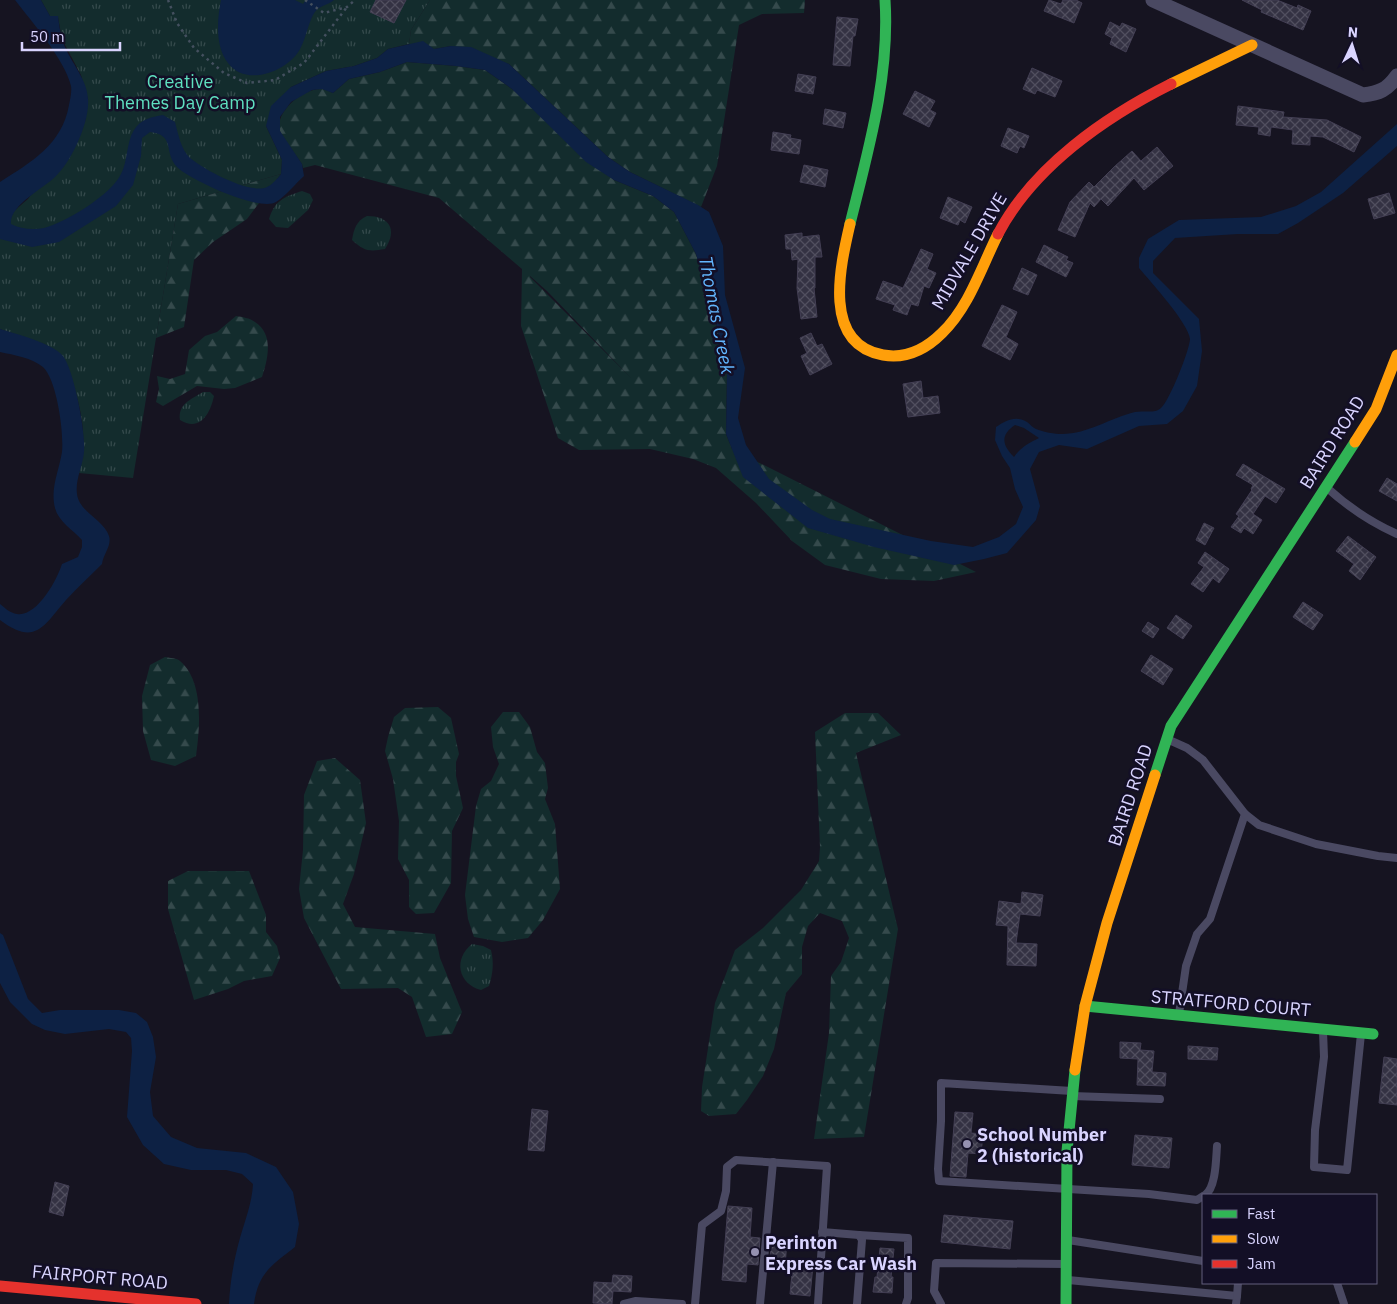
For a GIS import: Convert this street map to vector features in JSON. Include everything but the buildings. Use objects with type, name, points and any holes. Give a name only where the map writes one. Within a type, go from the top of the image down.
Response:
[{"type":"street","name":"MIDVALE DRIVE","points":[[885,0],[886,42],[883,76],[845,251],[840,292],[842,317],[852,338],[859,346],[882,355],[905,355],[915,352],[925,347],[945,330],[978,280],[1012,210],[1029,188],[1066,152],[1118,112],[1252,45]]},
{"type":"street","points":[[1153,0],[1363,95],[1380,93],[1397,76]]},
{"type":"street","name":"BAIRD ROAD","points":[[1066,1304],[1066,1188],[1072,1093],[1084,1006],[1107,923],[1171,726],[1376,409],[1397,355]]},
{"type":"street","name":"STRATFORD COURT","points":[[1084,1006],[1373,1034]]},
{"type":"street","name":"FAIRPORT ROAD","points":[[0,1286],[196,1304]]},
{"type":"lane","points":[[1326,487],[1349,507],[1376,525],[1397,534]]},
{"type":"lane","points":[[1167,739],[1187,748],[1203,760],[1245,814],[1259,825],[1316,844],[1397,858]]},
{"type":"lane","points":[[1179,1015],[1186,966],[1197,934],[1210,919],[1245,814]]},
{"type":"lane","points":[[1323,1029],[1324,1057],[1315,1130],[1314,1167],[1346,1170],[1361,1033]]},
{"type":"lane","points":[[1160,1099],[941,1083],[939,1181],[1149,1194],[1197,1200],[1202,1197]]},
{"type":"lane","points":[[1207,1194],[1213,1182],[1217,1146]]},
{"type":"lane","points":[[695,1304],[702,1225],[720,1211],[726,1191],[727,1167],[736,1160],[827,1166],[818,1304]]},
{"type":"lane","points":[[760,1304],[773,1162]]},
{"type":"lane","points":[[822,1232],[908,1238],[908,1298],[906,1304]]},
{"type":"lane","points":[[857,1304],[862,1240],[859,1235]]},
{"type":"lane","points":[[1066,1240],[1202,1261]]},
{"type":"lane","points":[[941,1304],[934,1291],[936,1263],[1066,1264]]},
{"type":"lane","points":[[1066,1280],[1202,1293],[1237,1300],[1238,1284]]},
{"type":"lane","points":[[1202,1293],[1204,1284]]},
{"type":"lane","points":[[1338,1284],[1344,1304]]},
{"type":"lane","points":[[624,1304],[636,1301],[682,1304]]},
{"type":"path","points":[[168,0],[177,23],[194,48],[224,73],[247,83],[275,80],[304,63],[347,7],[355,0]]},
{"type":"path","points":[[305,0],[324,13],[347,7]]},
{"type":"green space","name":"Creative Themes Day Camp","points":[[41,0],[430,0],[411,30],[409,44],[388,49],[377,58],[354,66],[326,71],[291,87],[266,126],[282,160],[281,174],[178,204],[133,478],[79,473],[83,445],[82,419],[68,367],[20,336],[0,329],[0,219],[13,212],[28,199],[85,122],[88,99],[81,75],[62,39],[58,17],[50,16]]},
{"type":"green space","points":[[430,0],[805,0],[804,13],[762,14],[739,25],[717,166],[701,207],[630,172],[608,157],[509,64],[451,46],[434,49],[409,44],[411,30]]},
{"type":"green space","points":[[407,62],[485,70],[512,89],[614,180],[653,196],[674,212],[696,254],[714,314],[727,374],[726,434],[732,449],[976,572],[934,581],[881,579],[825,565],[792,541],[756,503],[716,468],[693,459],[650,449],[579,450],[558,438],[521,326],[522,269],[439,198],[315,165],[303,168],[280,131],[279,124],[282,116],[299,96],[315,89],[323,89],[333,93],[349,79],[380,72]],"holes":[[[530,276],[547,291],[632,379]]]},
{"type":"green space","points":[[281,174],[247,219],[213,242],[194,260],[184,327],[156,338],[178,204]]},
{"type":"green space","points":[[302,191],[310,194],[313,200],[308,210],[288,228],[276,227],[269,219],[274,207],[285,197]]},
{"type":"green space","points":[[367,216],[381,218],[389,225],[391,235],[385,249],[367,250],[352,240],[356,226],[360,220]]},
{"type":"green space","points":[[236,316],[253,321],[265,333],[268,347],[262,377],[235,388],[224,389],[197,386],[163,406],[156,402],[159,389],[157,376],[170,379],[185,374],[189,350],[205,336],[217,332]]},
{"type":"green space","points":[[203,392],[210,392],[214,396],[207,415],[193,424],[180,420],[183,406]]},
{"type":"green space","points":[[165,657],[179,660],[188,670],[197,692],[199,732],[196,756],[175,766],[151,760],[143,731],[142,696],[150,665]]},
{"type":"green space","points":[[438,707],[451,718],[459,754],[456,762],[456,776],[463,808],[452,831],[451,883],[434,913],[416,914],[409,907],[409,880],[398,859],[399,821],[393,779],[385,751],[394,717],[405,708]]},
{"type":"green space","points":[[503,712],[519,712],[530,727],[537,752],[545,763],[548,788],[545,799],[555,824],[560,889],[543,920],[528,938],[502,942],[474,937],[468,919],[465,895],[476,806],[481,789],[491,781],[499,764],[493,747],[491,727]]},
{"type":"green space","points":[[845,713],[878,713],[901,735],[856,753],[898,929],[864,1137],[814,1139],[829,1033],[831,976],[841,962],[849,938],[842,921],[820,913],[808,926],[802,947],[802,974],[786,993],[774,1049],[763,1076],[736,1114],[709,1116],[701,1111],[702,1087],[715,1003],[735,950],[763,928],[801,890],[819,861],[815,732]]},
{"type":"green space","points":[[335,758],[360,780],[366,823],[354,874],[343,904],[355,927],[435,934],[440,958],[462,1012],[452,1034],[426,1037],[412,997],[398,988],[341,989],[304,918],[299,889],[303,850],[304,795],[317,761]]},
{"type":"green space","points":[[188,871],[249,871],[266,915],[266,932],[277,946],[280,958],[272,976],[244,981],[228,989],[194,1000],[168,909],[168,881]]},
{"type":"green space","points":[[472,944],[491,950],[492,955],[493,968],[489,986],[481,990],[467,982],[461,970],[462,957]]},
{"type":"water","name":"Thomas Creek","points":[[15,0],[41,0],[50,16],[58,16],[65,47],[87,91],[88,108],[83,130],[67,163],[54,178],[21,204],[12,217],[11,224],[27,229],[44,228],[64,220],[87,207],[108,190],[121,174],[131,135],[137,126],[147,119],[163,115],[175,122],[184,151],[196,163],[227,180],[259,189],[267,187],[281,174],[282,160],[266,126],[271,106],[291,87],[326,71],[354,66],[377,58],[388,49],[423,41],[434,49],[451,46],[471,47],[509,64],[608,157],[630,172],[709,212],[723,246],[725,295],[745,368],[738,418],[746,445],[769,479],[812,510],[830,519],[931,541],[973,547],[999,537],[1016,524],[1023,507],[1015,489],[1010,468],[995,440],[996,427],[1007,420],[1019,419],[1049,433],[1072,433],[1090,429],[1135,412],[1158,410],[1165,404],[1183,364],[1190,339],[1188,332],[1176,313],[1139,268],[1139,258],[1148,239],[1179,220],[1261,217],[1296,206],[1321,192],[1397,124],[1397,146],[1343,193],[1278,234],[1238,234],[1175,238],[1153,261],[1153,273],[1199,319],[1202,351],[1197,386],[1183,411],[1167,424],[1139,426],[1087,449],[1059,445],[1039,452],[1030,469],[1040,506],[1036,520],[1007,553],[954,565],[874,547],[808,528],[743,477],[726,434],[727,374],[714,314],[696,254],[674,212],[653,196],[614,180],[586,162],[512,89],[485,70],[407,62],[380,72],[349,79],[333,93],[322,89],[312,90],[291,102],[280,117],[280,131],[302,164],[304,176],[276,202],[268,204],[256,203],[241,199],[184,173],[173,161],[166,140],[158,134],[150,132],[142,138],[141,156],[133,185],[116,206],[59,242],[32,247],[0,239],[0,182],[34,159],[52,142],[60,131],[65,119],[71,93],[68,76],[55,53]],"holes":[[[1015,425],[1024,428],[1039,438],[1022,448],[1014,457],[1005,444],[1005,436]]]},
{"type":"water","points":[[221,0],[295,0],[303,4],[306,0],[334,0],[320,7],[315,12],[303,43],[295,56],[278,69],[256,75],[245,74],[236,70],[228,63],[224,56],[218,33]]},
{"type":"water","points":[[0,329],[51,347],[63,356],[67,363],[78,402],[84,443],[77,494],[82,506],[102,525],[110,540],[102,564],[45,624],[38,630],[31,632],[22,632],[0,620],[0,604],[17,614],[32,610],[51,588],[62,564],[78,557],[82,547],[82,540],[62,521],[55,508],[54,487],[62,452],[62,443],[61,420],[52,383],[43,367],[34,361],[0,352]]},
{"type":"water","points":[[0,933],[3,935],[28,999],[42,1013],[60,1010],[119,1010],[136,1013],[147,1022],[153,1037],[156,1057],[150,1092],[153,1116],[171,1137],[197,1148],[246,1153],[276,1167],[293,1192],[299,1224],[295,1247],[267,1271],[259,1285],[254,1304],[229,1304],[234,1262],[250,1205],[253,1184],[242,1174],[226,1170],[191,1170],[164,1164],[143,1145],[127,1117],[132,1051],[131,1038],[126,1032],[109,1029],[65,1034],[45,1030],[32,1024],[10,1002],[0,983]]},
{"type":"traffic: fast","points":[[850,224],[881,85],[886,28],[885,0]]},
{"type":"traffic: fast","points":[[1155,775],[1171,726],[1355,442]]},
{"type":"traffic: fast","points":[[1085,1006],[1373,1034]]},
{"type":"traffic: fast","points":[[1066,1304],[1067,1151],[1075,1070]]},
{"type":"traffic: slow","points":[[1171,84],[1252,45]]},
{"type":"traffic: slow","points":[[850,224],[840,281],[840,302],[843,320],[851,336],[864,348],[891,356],[915,352],[936,339],[951,323],[974,286],[998,234]]},
{"type":"traffic: slow","points":[[1355,442],[1376,409],[1397,355]]},
{"type":"traffic: slow","points":[[1075,1070],[1085,1006],[1107,923],[1155,775]]},
{"type":"traffic: jam","points":[[998,234],[1013,210],[1031,187],[1073,146],[1121,112],[1171,84]]},
{"type":"traffic: jam","points":[[0,1286],[196,1304]]},
{"type":"place","name":"School Number 2 (historical)","points":[[967,1144]]},
{"type":"place","name":"Perinton Express Car Wash","points":[[755,1252]]}]
